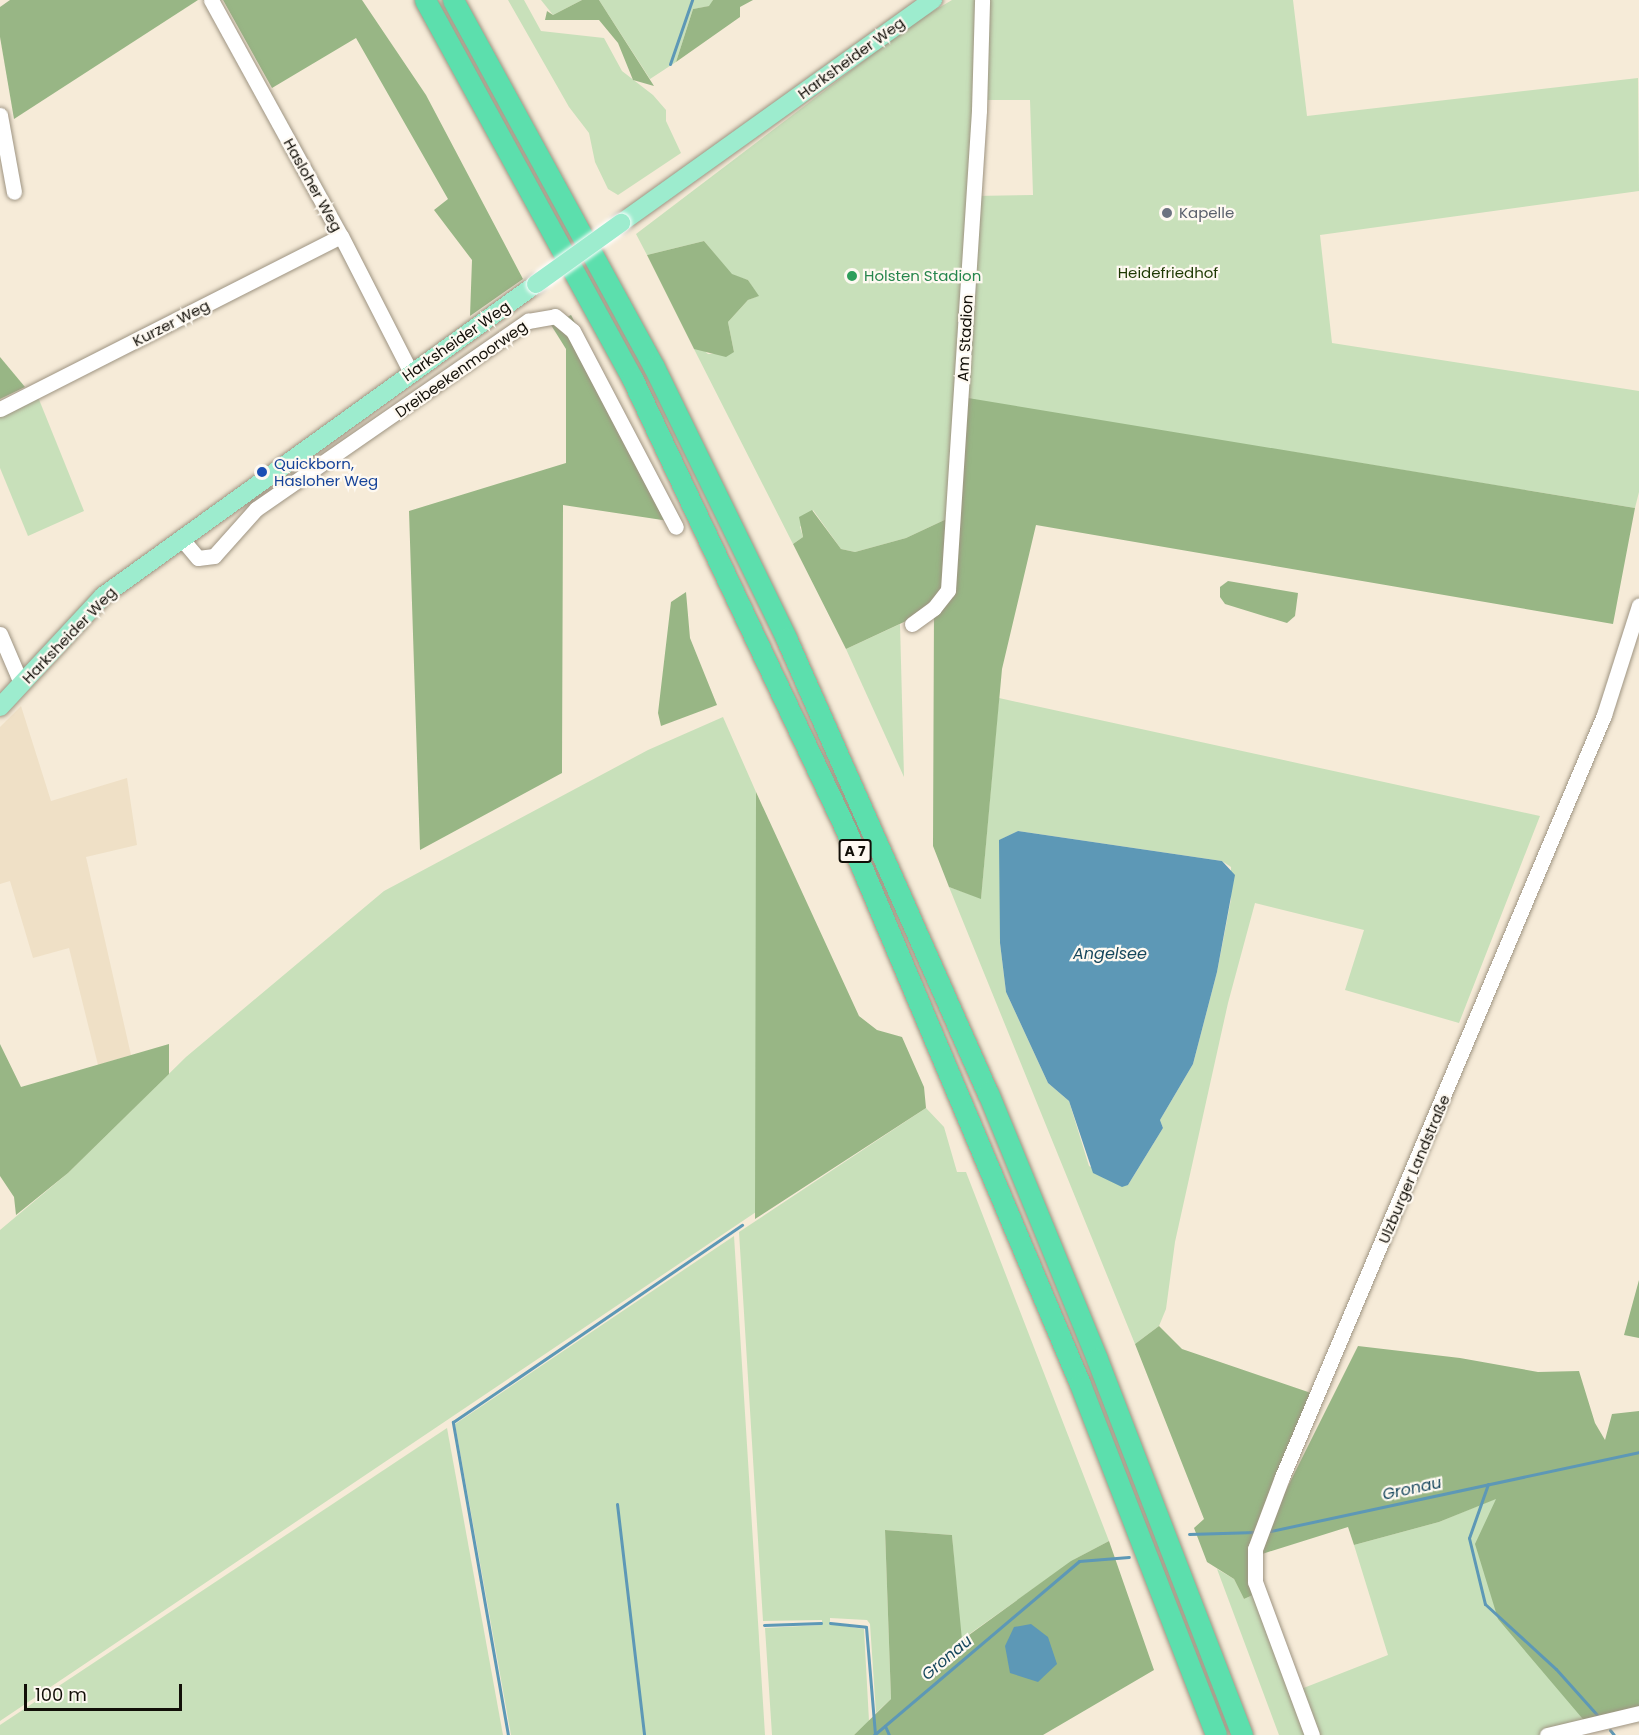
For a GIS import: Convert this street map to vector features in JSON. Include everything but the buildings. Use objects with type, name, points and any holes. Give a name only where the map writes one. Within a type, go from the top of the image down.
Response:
[{"type":"highway","name":"A 7","points":[[425,0],[632,378],[846,830],[1076,1374],[1216,1735]]},
{"type":"highway","name":"A 7","points":[[453,0],[654,367],[791,649],[988,1093],[1097,1359],[1242,1735]]},
{"type":"main road","name":"Harksheider Weg","points":[[0,707],[103,596],[933,0]]},
{"type":"street","name":"Hasloher Weg","points":[[211,0],[341,236],[411,373]]},
{"type":"street","name":"Am Stadion","points":[[912,624],[934,608],[948,590],[979,121],[982,0]]},
{"type":"street","points":[[0,115],[14,192]]},
{"type":"street","name":"Kurzer Weg","points":[[0,409],[341,236]]},
{"type":"street","name":"Dreibeekenmoorweg","points":[[181,538],[198,558],[214,556],[256,509],[528,321],[555,316],[573,332],[676,527]]},
{"type":"street","name":"Ulzburger Landstraße","points":[[1312,1735],[1255,1582],[1256,1549],[1266,1517],[1604,715],[1639,604]]},
{"type":"street","points":[[0,634],[21,683]]},
{"type":"street","points":[[1546,1735],[1639,1713]]},
{"type":"shaded area","points":[[21,706],[51,801],[127,778],[137,845],[86,857],[131,1055],[98,1065],[69,948],[33,958],[10,881],[0,884],[0,727]]},
{"type":"green space","points":[[10,0],[198,0],[14,119],[0,37],[0,7]]},
{"type":"green space","points":[[223,0],[362,0],[426,95],[523,279],[470,316],[472,260],[434,210],[448,199],[356,38],[272,88]]},
{"type":"green space","points":[[508,0],[524,0],[541,31],[604,38],[622,71],[653,95],[666,110],[666,121],[681,153],[618,195],[608,189],[595,162],[589,133],[569,107]]},
{"type":"green space","points":[[541,0],[582,0],[553,15]]},
{"type":"green space","points":[[582,0],[599,0],[654,86],[633,80],[618,43],[599,20],[545,20],[547,11],[553,15]]},
{"type":"green space","points":[[599,0],[713,0],[710,6],[693,9],[676,62],[650,79]]},
{"type":"green space","points":[[713,0],[753,0],[740,7],[740,17],[676,62],[693,9],[709,6]]},
{"type":"green space","name":"Heidefriedhof","points":[[952,0],[1293,0],[1307,116],[1638,78],[1639,191],[1320,235],[1332,343],[1639,391],[1639,492],[1635,508],[1287,451],[953,516],[906,538],[855,552],[841,549],[813,510],[800,527],[803,537],[793,544],[694,349],[700,347],[708,354],[734,352],[728,322],[748,300],[758,296],[748,280],[732,275],[704,241],[647,255],[636,234],[915,22]],"holes":[[[980,100],[1030,100],[1033,195],[974,196]]]},
{"type":"green space","points":[[704,241],[732,274],[748,280],[759,296],[748,300],[728,322],[734,352],[726,357],[694,349],[647,255]]},
{"type":"green space","points":[[571,315],[670,507],[669,521],[563,505],[562,773],[420,850],[409,511],[566,463],[566,349],[551,325]]},
{"type":"green space","points":[[0,357],[25,387],[0,399]]},
{"type":"green space","points":[[38,397],[84,511],[28,536],[0,468],[0,415]]},
{"type":"green space","points":[[962,397],[1635,508],[1613,624],[1036,525],[1002,669],[981,899],[949,887],[933,846],[934,608],[846,649],[793,544],[803,537],[799,517],[812,510],[841,549],[855,552],[906,538],[953,516]]},
{"type":"green space","points":[[1228,581],[1298,593],[1295,616],[1287,623],[1225,604],[1220,597],[1220,587]]},
{"type":"green space","points":[[686,592],[690,638],[717,705],[661,726],[658,713],[671,602]]},
{"type":"green space","points":[[900,624],[904,777],[846,649]]},
{"type":"green space","points":[[999,698],[1540,816],[1459,1023],[1345,990],[1364,930],[1255,903],[1228,1003],[1175,1242],[1166,1309],[1159,1326],[1135,1344],[949,887],[981,898]],"holes":[[[1018,831],[1222,861],[1231,867],[1231,899],[1217,972],[1193,1064],[1160,1120],[1163,1128],[1128,1185],[1089,1166],[1069,1101],[1048,1083],[1006,992],[1000,943],[1000,840]]]},
{"type":"green space","points":[[723,717],[756,792],[756,1212],[0,1721],[0,1230],[68,1173],[186,1057],[384,891],[648,750]]},
{"type":"green space","points":[[756,792],[859,1016],[877,1030],[902,1037],[924,1087],[926,1108],[755,1219]]},
{"type":"green space","points":[[0,1044],[21,1087],[169,1044],[169,1074],[68,1173],[16,1215],[14,1197],[0,1176]]},
{"type":"green space","points":[[926,1108],[944,1127],[957,1172],[966,1172],[1109,1541],[1075,1559],[961,1640],[952,1535],[885,1530],[891,1699],[876,1713],[870,1624],[867,1620],[830,1618],[830,1624],[864,1629],[869,1721],[854,1735],[772,1735],[765,1628],[822,1625],[822,1620],[763,1621],[739,1232]]},
{"type":"green space","points":[[734,1236],[765,1735],[511,1735],[455,1424]]},
{"type":"green space","points":[[1639,1280],[1639,1338],[1624,1335]]},
{"type":"green space","points":[[1159,1326],[1182,1349],[1311,1393],[1263,1514],[1255,1594],[1244,1599],[1234,1579],[1207,1562],[1194,1528],[1204,1519],[1135,1344]]},
{"type":"green space","points":[[1358,1346],[1460,1358],[1538,1372],[1579,1371],[1595,1423],[1605,1440],[1612,1414],[1639,1411],[1639,1720],[1593,1731],[1498,1619],[1475,1544],[1496,1499],[1439,1522],[1354,1545],[1348,1527],[1262,1554],[1275,1512]]},
{"type":"green space","points":[[447,1428],[503,1735],[0,1735],[0,1725]]},
{"type":"green space","points":[[1497,1498],[1593,1731],[1578,1735],[1318,1735],[1301,1689],[1388,1655],[1354,1545],[1439,1522]]},
{"type":"green space","points":[[885,1530],[952,1535],[962,1640],[1071,1561],[1109,1541],[1154,1670],[1043,1735],[854,1735],[891,1699]]},
{"type":"green space","points":[[1217,1569],[1234,1579],[1244,1599],[1255,1594],[1309,1735],[1279,1735]]},
{"type":"water","name":"Angelsee","points":[[1018,831],[1222,861],[1235,875],[1217,972],[1193,1064],[1160,1120],[1163,1128],[1128,1185],[1122,1187],[1093,1173],[1069,1101],[1048,1083],[1006,992],[1000,943],[999,840]]},
{"type":"water","points":[[1031,1624],[1048,1637],[1057,1664],[1038,1682],[1010,1673],[1005,1646],[1014,1627]]},
{"type":"waterway","points":[[670,64],[692,0]]},
{"type":"waterway","points":[[508,1735],[453,1422],[742,1225]]},
{"type":"waterway","name":"Gronau","points":[[1266,1532],[1639,1452]]},
{"type":"waterway","points":[[1488,1484],[1469,1538],[1485,1604],[1556,1669],[1599,1717]]},
{"type":"waterway","points":[[617,1504],[644,1735]]},
{"type":"waterway","name":"Gronau","points":[[1189,1534],[1256,1532]]},
{"type":"waterway","name":"Gronau","points":[[874,1735],[1079,1561],[1129,1557]]},
{"type":"waterway","points":[[764,1625],[821,1623]]},
{"type":"waterway","points":[[830,1623],[866,1627],[875,1734]]},
{"type":"waterway","points":[[885,1726],[889,1735]]},
{"type":"waterway","points":[[1610,1730],[1614,1735]]},
{"type":"place","name":"Kapelle","points":[[1167,213]]},
{"type":"place","name":"Holsten Stadion","points":[[852,276]]},
{"type":"place","name":"Quickborn, Hasloher Weg","points":[[262,472]]}]
